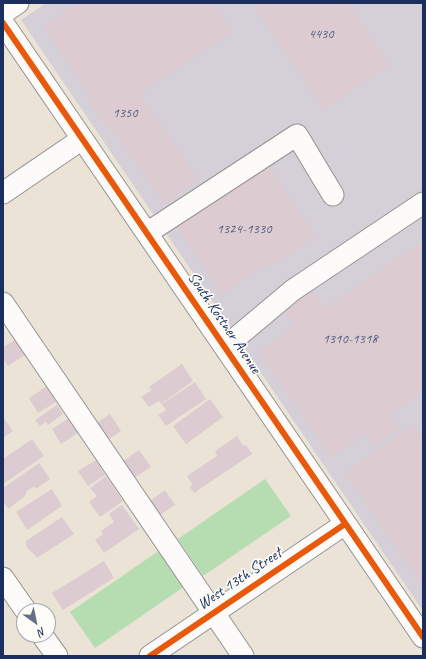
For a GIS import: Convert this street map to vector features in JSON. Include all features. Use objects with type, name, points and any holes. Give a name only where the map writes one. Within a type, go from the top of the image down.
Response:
[{"type":"street","points":[[3,13],[18,3]]},
{"type":"street","name":"South Kostner Avenue","points":[[3,23],[422,634]]},
{"type":"street","points":[[147,233],[297,135],[332,195]]},
{"type":"street","points":[[3,194],[82,139]]},
{"type":"street","points":[[225,347],[293,290],[423,203]]},
{"type":"street","points":[[3,303],[243,656]]},
{"type":"street","name":"West 13th Street","points":[[150,656],[346,524]]},
{"type":"street","points":[[3,578],[20,603]]},
{"type":"street","points":[[47,643],[56,656]]},
{"type":"shaded area","points":[[46,3],[423,3],[423,611],[21,20]]},
{"type":"green space","points":[[265,479],[291,516],[203,576],[178,539]]},
{"type":"green space","points":[[160,550],[185,586],[95,648],[70,612]]},
{"type":"building","points":[[77,3],[213,3],[233,32],[140,94],[199,180],[164,204],[110,125],[107,128],[89,101],[92,99],[43,26]]},
{"type":"building","points":[[251,3],[348,3],[390,65],[324,110]]},
{"type":"building","points":[[264,159],[316,236],[270,268],[268,264],[223,295],[173,222]]},
{"type":"building","points":[[423,241],[423,392],[391,414],[401,427],[374,446],[366,434],[331,458],[258,351],[295,327],[279,303],[307,283],[325,308]]},
{"type":"building","points":[[15,340],[25,355],[8,366],[3,359],[3,347]]},
{"type":"building","points":[[182,364],[193,381],[161,404],[159,401],[149,407],[141,397],[152,390],[149,387]]},
{"type":"building","points":[[195,382],[206,399],[166,426],[158,415],[166,410],[162,404]]},
{"type":"building","points":[[46,387],[56,402],[38,413],[29,398]]},
{"type":"building","points":[[210,399],[223,417],[186,444],[173,426]]},
{"type":"building","points":[[57,405],[63,414],[48,425],[46,422],[40,426],[35,420]]},
{"type":"building","points":[[110,414],[121,431],[106,441],[95,424]]},
{"type":"building","points":[[3,417],[13,431],[3,438]]},
{"type":"building","points":[[69,418],[78,433],[61,444],[52,429]]},
{"type":"building","points":[[414,425],[423,439],[423,587],[345,473]]},
{"type":"building","points":[[237,436],[243,446],[246,445],[252,454],[194,493],[190,487],[193,485],[187,476],[217,456],[215,451]]},
{"type":"building","points":[[32,439],[44,456],[3,484],[3,459]]},
{"type":"building","points":[[139,450],[151,467],[134,478],[123,461]]},
{"type":"building","points":[[96,460],[105,475],[88,486],[78,471]]},
{"type":"building","points":[[39,463],[50,479],[36,489],[34,486],[27,491],[25,496],[8,509],[3,501],[3,488]]},
{"type":"building","points":[[106,476],[123,501],[100,517],[89,502],[97,496],[90,488]]},
{"type":"building","points":[[52,489],[62,506],[27,530],[16,512]]},
{"type":"building","points":[[165,490],[175,505],[160,515],[150,501]]},
{"type":"building","points":[[122,505],[139,529],[104,553],[95,540],[103,534],[101,531],[114,522],[109,514]]},
{"type":"building","points":[[62,517],[74,534],[37,558],[26,546],[26,541]]},
{"type":"building","points":[[104,561],[114,578],[63,610],[52,593]]},
{"type":"cycle path","points":[[3,23],[423,637]]},
{"type":"cycle path","points":[[150,656],[345,524]]}]
